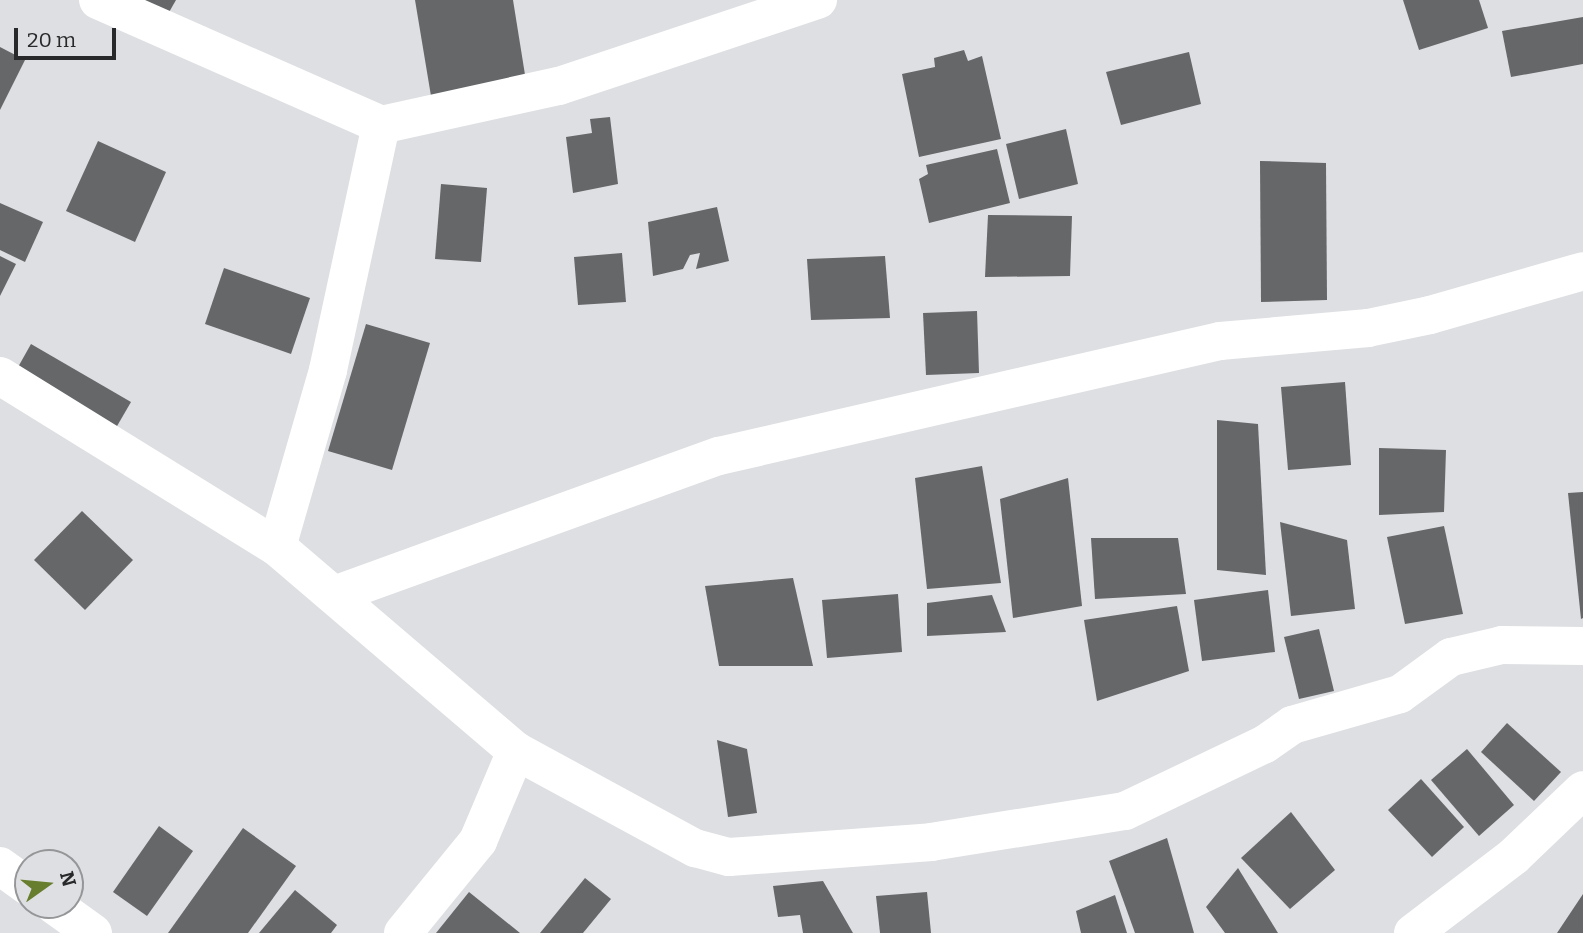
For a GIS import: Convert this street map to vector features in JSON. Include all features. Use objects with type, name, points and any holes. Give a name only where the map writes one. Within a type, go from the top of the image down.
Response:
[{"type":"street","points":[[98,0],[381,125],[559,86],[818,0]]},
{"type":"street","points":[[277,547],[334,344],[381,125]]},
{"type":"street","points":[[334,594],[719,456],[1220,341],[1381,325],[1583,271]]},
{"type":"street","points":[[0,376],[277,547],[516,751],[695,848],[729,857],[931,842],[1125,811],[1265,744],[1292,725],[1400,694],[1451,657],[1502,645],[1583,646]]},
{"type":"street","points":[[403,933],[478,841],[516,751]]},
{"type":"street","points":[[1413,933],[1514,856],[1583,790]]},
{"type":"street","points":[[74,919],[93,933]]},
{"type":"building","points":[[142,0],[176,0],[168,14]]},
{"type":"building","points":[[415,0],[513,0],[526,81],[431,96]]},
{"type":"building","points":[[1403,0],[1479,0],[1488,28],[1419,50]]},
{"type":"building","points":[[1583,17],[1583,64],[1511,77],[1502,31]]},
{"type":"building","points":[[0,47],[25,60],[0,110]]},
{"type":"building","points":[[964,50],[968,61],[982,56],[1001,139],[919,157],[902,74],[935,67],[934,58]]},
{"type":"building","points":[[1189,52],[1201,104],[1121,125],[1106,72]]},
{"type":"building","points":[[610,117],[618,184],[573,193],[566,137],[592,133],[590,119]]},
{"type":"building","points":[[1066,129],[1078,184],[1019,199],[1006,144]]},
{"type":"building","points":[[98,141],[166,172],[135,242],[66,211]]},
{"type":"building","points":[[997,149],[1010,203],[929,223],[919,179],[928,174],[926,165]]},
{"type":"building","points":[[1260,161],[1326,163],[1327,300],[1261,302]]},
{"type":"building","points":[[441,184],[487,188],[481,262],[435,259]]},
{"type":"building","points":[[0,203],[43,222],[25,262],[0,250]]},
{"type":"building","points":[[717,207],[729,261],[696,269],[700,253],[690,255],[683,269],[653,276],[648,222]]},
{"type":"building","points":[[988,215],[1072,216],[1070,276],[985,277]]},
{"type":"building","points":[[622,253],[626,302],[578,305],[574,257]]},
{"type":"building","points":[[0,256],[16,264],[0,296]]},
{"type":"building","points":[[885,256],[890,318],[811,320],[807,259]]},
{"type":"building","points":[[224,268],[310,298],[291,354],[205,324]]},
{"type":"building","points":[[977,311],[979,373],[926,375],[923,313]]},
{"type":"building","points":[[366,324],[430,343],[392,470],[328,451]]},
{"type":"building","points":[[31,344],[131,402],[113,433],[13,376]]},
{"type":"building","points":[[1345,382],[1351,465],[1288,470],[1281,387]]},
{"type":"building","points":[[1217,420],[1258,424],[1266,575],[1217,570]]},
{"type":"building","points":[[1379,448],[1446,450],[1444,512],[1379,515]]},
{"type":"building","points":[[982,466],[1001,583],[927,589],[915,478]]},
{"type":"building","points":[[1068,478],[1082,606],[1013,618],[1000,499]]},
{"type":"building","points":[[1583,492],[1583,618],[1581,619],[1568,493]]},
{"type":"building","points":[[82,511],[133,560],[85,610],[34,560]]},
{"type":"building","points":[[1280,522],[1347,540],[1355,609],[1291,616]]},
{"type":"building","points":[[1444,526],[1463,614],[1405,624],[1387,537]]},
{"type":"building","points":[[1091,538],[1178,538],[1186,594],[1095,599]]},
{"type":"building","points":[[793,578],[813,666],[719,666],[705,586]]},
{"type":"building","points":[[1268,590],[1275,652],[1202,661],[1194,600]]},
{"type":"building","points":[[898,594],[902,652],[827,658],[822,600]]},
{"type":"building","points":[[992,595],[1006,632],[927,636],[927,603]]},
{"type":"building","points":[[1177,606],[1189,671],[1097,701],[1084,620]]},
{"type":"building","points":[[1319,629],[1334,691],[1299,699],[1284,637]]},
{"type":"building","points":[[1507,723],[1561,772],[1534,801],[1481,752]]},
{"type":"building","points":[[717,740],[747,749],[757,813],[728,817]]},
{"type":"building","points":[[1467,749],[1514,805],[1479,836],[1431,780]]},
{"type":"building","points":[[1421,779],[1464,827],[1432,857],[1388,810]]},
{"type":"building","points":[[1291,812],[1335,870],[1290,909],[1241,858]]},
{"type":"building","points":[[159,826],[193,851],[147,916],[113,892]]},
{"type":"building","points":[[243,828],[296,866],[248,933],[168,933]]},
{"type":"building","points":[[1167,838],[1194,933],[1135,933],[1109,861]]},
{"type":"building","points":[[1238,868],[1278,933],[1225,933],[1206,907]]},
{"type":"building","points":[[585,878],[611,899],[583,933],[540,933]]},
{"type":"building","points":[[823,881],[853,933],[803,933],[800,915],[778,917],[773,886]]},
{"type":"building","points":[[295,890],[337,925],[331,933],[259,933]]},
{"type":"building","points":[[469,892],[520,933],[436,933]]},
{"type":"building","points":[[927,892],[931,933],[880,933],[876,896]]},
{"type":"building","points":[[1583,894],[1583,933],[1557,933]]},
{"type":"building","points":[[1115,895],[1127,933],[1081,933],[1076,911]]}]
